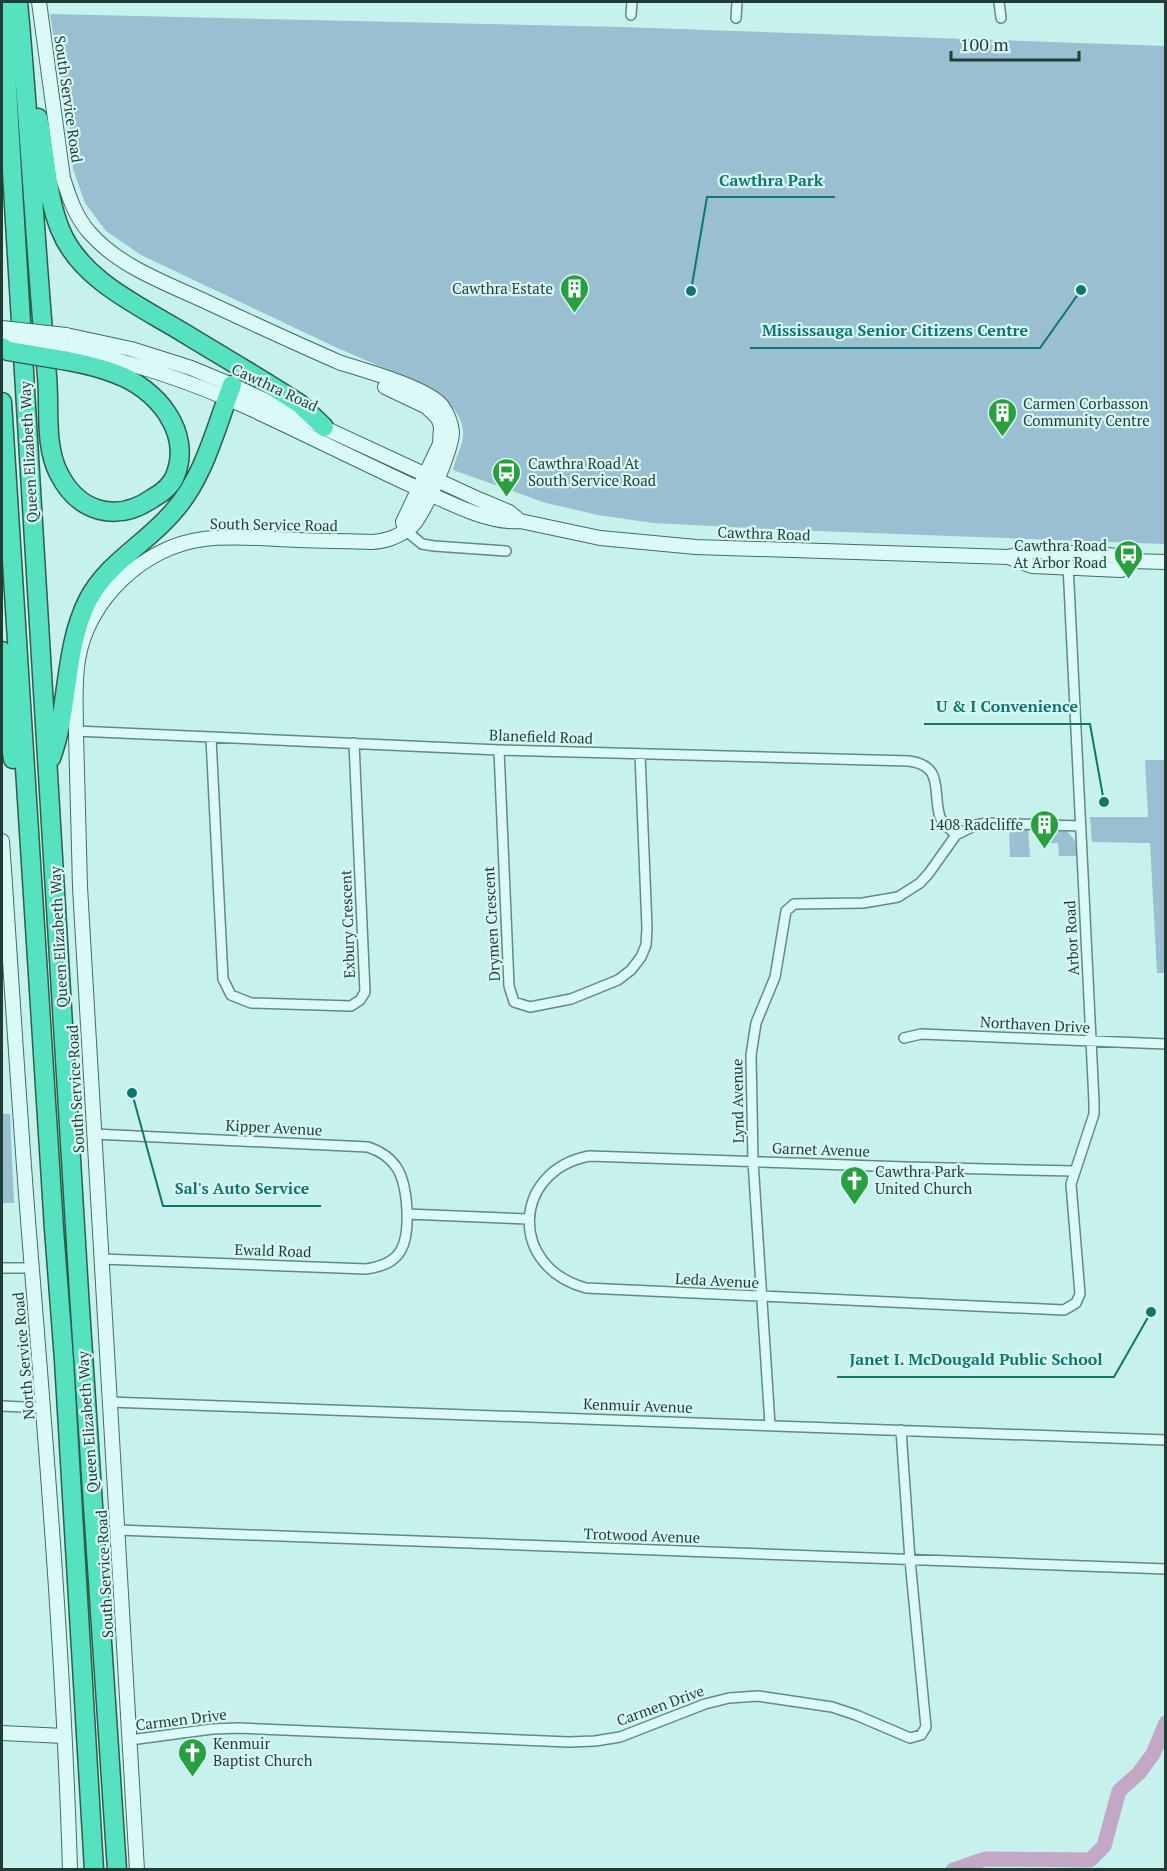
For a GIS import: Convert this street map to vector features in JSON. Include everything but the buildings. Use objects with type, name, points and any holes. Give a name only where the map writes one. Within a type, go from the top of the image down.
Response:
[{"type":"highway","points":[[2,347],[8,351],[67,348],[151,394],[167,412],[177,434],[180,455],[174,477],[164,492],[128,512],[107,512],[77,499],[65,485],[55,466],[51,450],[49,399],[41,317],[33,172],[18,2]]},
{"type":"highway","name":"Queen Elizabeth Way","points":[[2,4],[31,507],[117,1869]]},
{"type":"highway","points":[[22,49],[44,145],[50,197],[60,230],[71,251],[87,268],[113,289],[300,404],[324,428]]},
{"type":"highway","points":[[2,320],[20,329]]},
{"type":"highway","points":[[48,766],[58,739],[68,661],[75,630],[89,598],[104,576],[173,513],[185,496],[201,468],[229,391]]},
{"type":"highway","name":"Queen Elizabeth Way","points":[[2,402],[32,896],[64,1360],[94,1869]]},
{"type":"highway","points":[[2,651],[5,702],[20,823],[32,896]]},
{"type":"street","name":"South Service Road","points":[[39,2],[63,178],[71,203],[87,230],[110,252],[128,264],[341,363],[427,394],[440,404],[450,421],[452,430],[449,448],[425,491],[403,522],[405,530],[391,539],[380,541],[254,537],[204,539],[174,546],[148,560],[126,576],[108,596],[89,626],[78,660],[76,731],[80,887],[137,1869]]},
{"type":"street","points":[[631,15],[632,2]]},
{"type":"street","points":[[736,18],[737,2]]},
{"type":"street","points":[[999,2],[1001,18]]},
{"type":"street","name":"Cawthra Road","points":[[2,328],[20,329],[67,348]]},
{"type":"street","name":"Cawthra Road","points":[[2,341],[67,348],[229,391],[324,428],[509,512],[520,521]]},
{"type":"street","name":"Cawthra Road","points":[[229,391],[425,491],[485,516],[507,522],[520,521],[600,538],[696,547],[1008,557],[1034,551],[1122,556],[1130,561],[1166,562]]},
{"type":"street","points":[[405,530],[422,543],[434,546],[506,551]]},
{"type":"street","name":"Arbor Road","points":[[1064,1310],[1076,1304],[1080,1294],[1071,1184],[1094,1114],[1068,553]]},
{"type":"street","name":"Cawthra Road","points":[[1008,557],[1032,566],[1121,570],[1130,561]]},
{"type":"street","name":"Blanefield Road","points":[[76,731],[499,750],[918,762],[926,766],[933,775],[941,820],[956,835]]},
{"type":"street","name":"Exbury Crescent","points":[[211,738],[223,979],[231,995],[251,1003],[273,1004],[351,1006],[360,1000],[365,992],[354,743]]},
{"type":"street","name":"Drymen Crescent","points":[[499,750],[509,986],[514,1002],[526,1007],[571,999],[604,987],[631,970],[644,951],[647,934],[640,754]]},
{"type":"street","points":[[956,835],[976,825],[987,823],[1080,826]]},
{"type":"street","name":"Lynd Avenue","points":[[770,1425],[753,1161],[751,1054],[756,1023],[775,977],[787,908],[794,904],[863,903],[898,897],[920,883],[956,835]]},
{"type":"street","name":"North Service Road","points":[[2,841],[44,1408],[70,1869]]},
{"type":"street","name":"Northaven Drive","points":[[904,1038],[921,1034],[1166,1044]]},
{"type":"street","name":"Kipper Avenue","points":[[94,1134],[368,1147],[388,1157],[401,1174],[408,1214]]},
{"type":"street","name":"Garnet Avenue","points":[[528,1219],[535,1197],[544,1182],[559,1169],[578,1158],[603,1155],[917,1168],[1074,1170]]},
{"type":"street","points":[[408,1214],[528,1219]]},
{"type":"street","name":"Ewald Road","points":[[101,1259],[366,1269],[382,1266],[397,1256],[405,1239],[408,1214]]},
{"type":"street","name":"Leda Avenue","points":[[528,1219],[534,1246],[542,1260],[553,1272],[573,1285],[599,1290],[1064,1310]]},
{"type":"street","points":[[2,1268],[32,1268]]},
{"type":"street","name":"Kenmuir Avenue","points":[[109,1402],[1166,1440]]},
{"type":"street","points":[[2,1407],[44,1408]]},
{"type":"street","name":"Carmen Drive","points":[[130,1740],[212,1729],[239,1728],[589,1741],[636,1732],[718,1700],[758,1696],[832,1707],[903,1736],[918,1737],[924,1733],[926,1727],[910,1560],[901,1430]]},
{"type":"street","name":"Trotwood Avenue","points":[[118,1530],[1166,1569]]},
{"type":"street","points":[[2,1733],[64,1736]]},
{"type":"shaded area","points":[[50,14],[622,27],[1165,46],[1165,544],[653,523],[598,515],[546,503],[453,470],[463,438],[461,422],[454,409],[430,388],[333,346],[141,255],[106,231],[85,203],[73,169]]},
{"type":"shaded area","points":[[1145,760],[1165,760],[1165,973],[1157,973],[1150,843],[1092,842],[1090,817],[1148,817]]},
{"type":"shaded area","points":[[1009,827],[1028,828],[1030,857],[1010,857]]},
{"type":"shaded area","points":[[1041,829],[1067,831],[1075,841],[1077,856],[1059,856],[1058,843],[1041,843]]},
{"type":"shaded area","points":[[2,1114],[10,1114],[14,1203],[2,1203]]},
{"type":"waterway","points":[[953,1870],[985,1859],[1090,1860],[1104,1846],[1119,1791],[1139,1773],[1153,1754],[1166,1723]]},
{"type":"place","name":"Mississauga Senior Citizens Centre","points":[[1081,290]]},
{"type":"place","name":"Cawthra Park","points":[[691,291]]},
{"type":"place","name":"Cawthra Estate","points":[[574,314]]},
{"type":"place","name":"Carmen Corbasson Community Centre","points":[[1002,438]]},
{"type":"place","name":"Cawthra Road At South Service Road","points":[[507,498]]},
{"type":"place","name":"Cawthra Road At Arbor Road","points":[[1128,580]]},
{"type":"place","name":"U & I Convenience","points":[[1104,802]]},
{"type":"place","name":"1408 Radcliffe","points":[[1044,850]]},
{"type":"place","name":"Sal's Auto Service","points":[[132,1093]]},
{"type":"place","name":"Cawthra Park United Church","points":[[854,1206]]},
{"type":"place","name":"Janet I. McDougald Public School","points":[[1151,1312]]},
{"type":"place","name":"Kenmuir Baptist Church","points":[[192,1778]]}]
